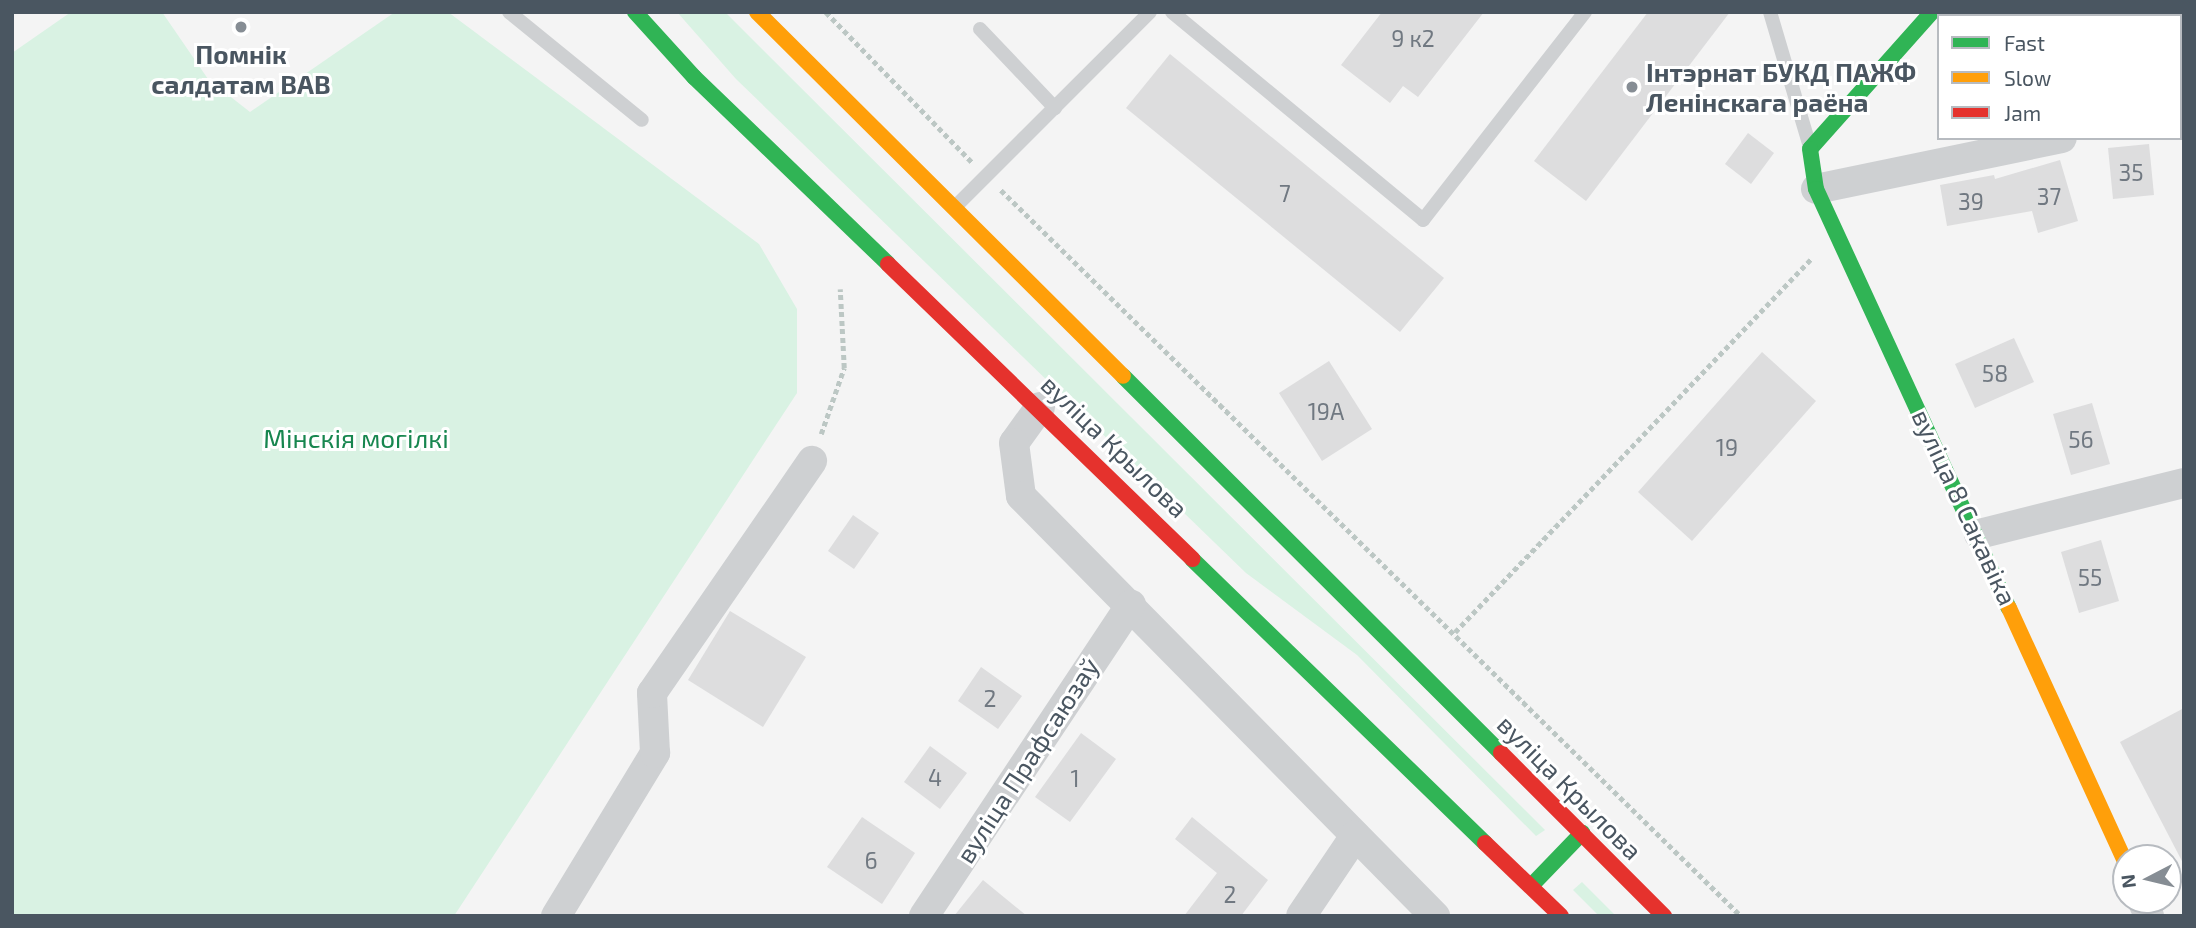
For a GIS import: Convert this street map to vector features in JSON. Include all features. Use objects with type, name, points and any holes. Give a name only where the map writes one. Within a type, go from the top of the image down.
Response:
[{"type":"main road","name":"вуліца Крылова","points":[[635,12],[694,77],[1040,407],[1561,916]]},
{"type":"main road","name":"вуліца Крылова","points":[[757,12],[1664,916]]},
{"type":"main road","points":[[1811,149],[1932,12]]},
{"type":"main road","name":"вуліца 8 Сакавіка","points":[[1811,149],[1816,189],[1839,242],[1979,534],[2118,844]]},
{"type":"main road","points":[[1531,886],[1582,833]]},
{"type":"street","points":[[1816,189],[2052,140]]},
{"type":"street","points":[[1040,407],[1014,443],[1021,496],[1131,604],[1435,916]]},
{"type":"street","points":[[556,916],[655,753],[652,693],[812,461]]},
{"type":"street","points":[[1979,534],[2184,484]]},
{"type":"street","name":"вуліца Прафсаюзаў","points":[[924,916],[1131,604]]},
{"type":"street","points":[[1301,916],[1355,836]]},
{"type":"lane","points":[[509,12],[642,120]]},
{"type":"lane","points":[[954,208],[1150,12]]},
{"type":"lane","points":[[1172,12],[1423,220],[1585,12]]},
{"type":"lane","points":[[1770,12],[1811,149]]},
{"type":"lane","points":[[980,29],[1055,108]]},
{"type":"path","points":[[826,12],[987,177],[1455,632],[1741,916]]},
{"type":"path","points":[[1455,632],[1801,264],[1839,242]]},
{"type":"path","points":[[812,461],[844,369],[840,289]]},
{"type":"green space","name":"Мінскія могілкі","points":[[71,12],[162,12],[208,79],[250,112],[395,12],[448,12],[759,244],[797,309],[797,393],[454,916],[12,916],[12,53]]},
{"type":"green space","points":[[677,12],[725,12],[1545,830],[1536,836],[1357,655],[1246,573],[736,79]]},
{"type":"green space","points":[[1582,882],[1616,916],[1599,916],[1573,890]]},
{"type":"building","points":[[1382,12],[1484,12],[1418,97],[1403,86],[1390,103],[1341,65]]},
{"type":"building","name":"Інтэрнат БУКД ПАЖФ Ленінскага раёна","points":[[1648,12],[1730,12],[1586,201],[1534,161]]},
{"type":"building","points":[[1170,54],[1444,278],[1400,332],[1126,108]]},
{"type":"building","points":[[1748,133],[1774,153],[1751,184],[1725,164]]},
{"type":"building","points":[[2149,144],[2154,195],[2113,199],[2108,148]]},
{"type":"building","points":[[2060,160],[2078,221],[2038,233],[2032,211],[1947,226],[1940,185],[1994,175],[1995,179]]},
{"type":"building","points":[[2014,338],[2034,382],[1975,408],[1955,364]]},
{"type":"building","points":[[1762,352],[1816,401],[1692,541],[1638,492]]},
{"type":"building","points":[[1329,361],[1372,429],[1322,461],[1279,393]]},
{"type":"building","points":[[2092,403],[2110,464],[2071,475],[2053,414]]},
{"type":"building","points":[[853,515],[879,533],[854,569],[828,551]]},
{"type":"building","points":[[2101,540],[2119,601],[2079,613],[2061,552]]},
{"type":"building","points":[[730,611],[806,657],[763,727],[688,680]]},
{"type":"building","points":[[981,667],[1022,696],[998,729],[958,701]]},
{"type":"building","points":[[2184,708],[2184,865],[2182,844],[2173,844],[2120,742]]},
{"type":"building","points":[[1081,733],[1116,759],[1070,822],[1035,797]]},
{"type":"building","points":[[930,746],[967,773],[940,809],[904,782]]},
{"type":"building","points":[[862,817],[915,853],[882,904],[827,867]]},
{"type":"building","points":[[1192,817],[1268,880],[1241,916],[1184,916],[1217,873],[1175,839]]},
{"type":"building","points":[[983,880],[1027,916],[954,916]]},
{"type":"traffic: fast","points":[[635,12],[694,77],[888,264]]},
{"type":"traffic: fast","points":[[1932,12],[1810,149],[1816,189],[2009,608]]},
{"type":"traffic: fast","points":[[1123,376],[1501,753]]},
{"type":"traffic: fast","points":[[1192,559],[1485,843]]},
{"type":"traffic: fast","points":[[1531,886],[1582,833]]},
{"type":"traffic: slow","points":[[757,12],[1123,376]]},
{"type":"traffic: slow","points":[[2009,608],[2117,844]]},
{"type":"traffic: jam","points":[[888,264],[1192,559]]},
{"type":"traffic: jam","points":[[1501,753],[1664,916]]},
{"type":"traffic: jam","points":[[1485,843],[1561,916]]},
{"type":"place","name":"Помнік салдатам ВАВ","points":[[241,27]]},
{"type":"place","name":"Інтэрнат БУКД ПАЖФ Ленінскага раёна","points":[[1632,87]]}]
